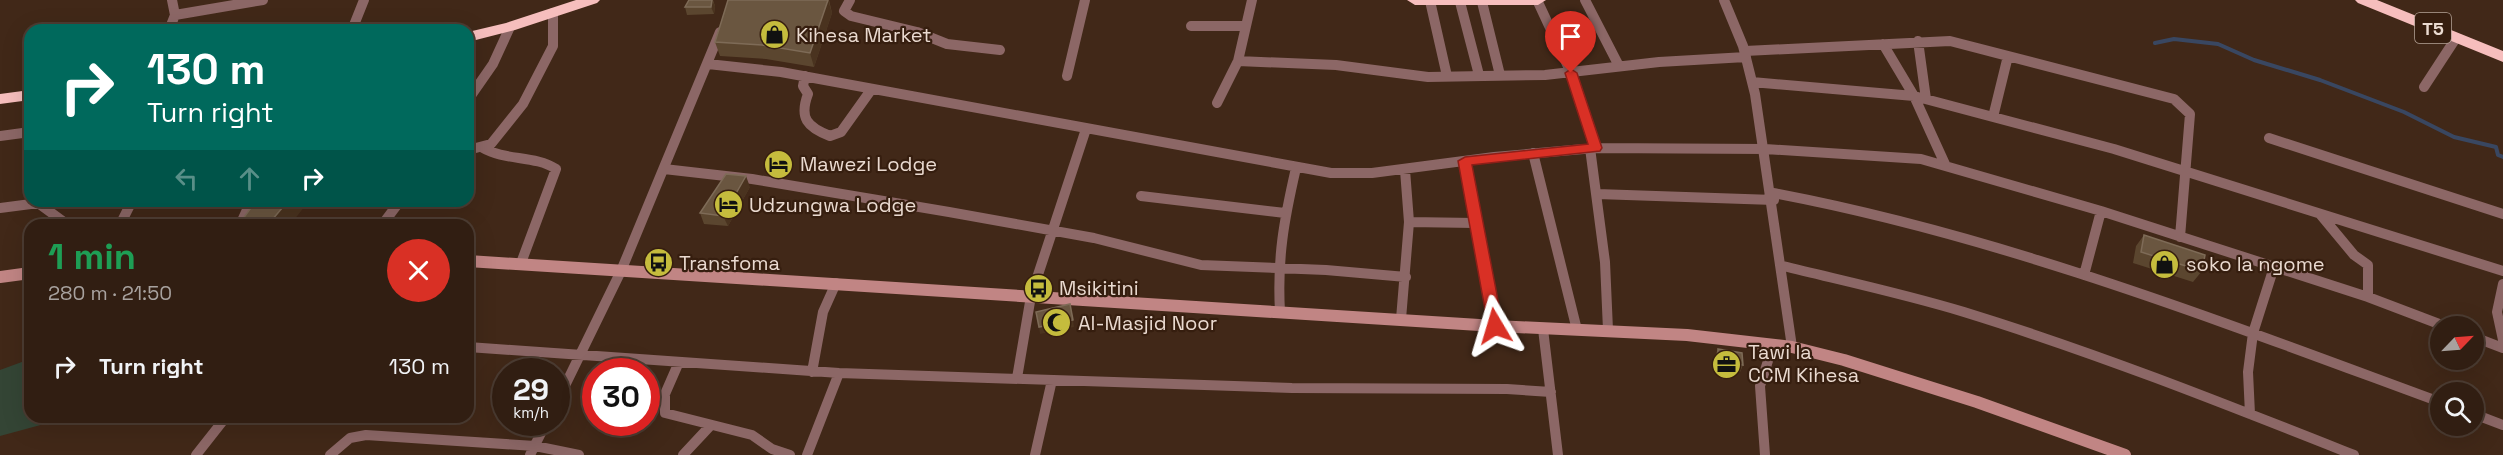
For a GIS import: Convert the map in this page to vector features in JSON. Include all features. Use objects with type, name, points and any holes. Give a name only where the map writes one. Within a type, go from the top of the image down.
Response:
[{"type":"highway","points":[[474,38],[592,0]]},
{"type":"highway","points":[[1423,1],[1538,0]]},
{"type":"highway","name":"T5","points":[[2363,0],[2503,57]]},
{"type":"highway","points":[[0,99],[24,96]]},
{"type":"street","points":[[172,0],[176,15],[172,24]]},
{"type":"street","points":[[176,15],[263,0]]},
{"type":"street","points":[[354,24],[364,0]]},
{"type":"street","points":[[850,0],[845,13],[873,23],[917,32],[947,44],[1000,50]]},
{"type":"street","points":[[1066,76],[1085,0]]},
{"type":"street","points":[[1217,103],[1238,61],[1252,0]]},
{"type":"street","points":[[1538,0],[1571,73],[1592,148],[1607,284],[1608,330]]},
{"type":"street","points":[[1584,0],[1619,66]]},
{"type":"street","points":[[1724,0],[1740,32],[1752,82],[1773,196],[1792,347]]},
{"type":"street","points":[[1423,1],[1447,76]]},
{"type":"street","points":[[1456,1],[1479,75]]},
{"type":"street","points":[[1482,2],[1500,75]]},
{"type":"street","points":[[474,149],[491,144],[515,115],[535,84],[553,46],[553,14]]},
{"type":"street","points":[[570,378],[621,272],[725,19]]},
{"type":"street","points":[[1191,26],[1246,26]]},
{"type":"street","points":[[474,91],[493,64],[510,27]]},
{"type":"street","points":[[2424,87],[2456,38]]},
{"type":"street","points":[[1238,61],[1336,65],[1428,77],[1500,75],[1571,73],[1746,54],[1918,41],[1950,41],[2174,99],[2182,105],[2190,114],[2180,237]]},
{"type":"street","points":[[1918,41],[1926,99]]},
{"type":"street","points":[[1883,44],[1914,96],[1945,164]]},
{"type":"street","points":[[1993,117],[2008,56]]},
{"type":"street","points":[[708,64],[805,76],[1330,173],[1405,170],[1465,161],[1592,148],[1765,149],[1921,159],[1945,164],[2101,211],[2368,297],[2430,321]]},
{"type":"street","points":[[805,76],[803,86],[808,94],[803,105],[803,122],[806,126],[830,136],[841,132],[871,90]]},
{"type":"street","points":[[1752,82],[1914,96],[1926,99],[2187,171],[2503,271]]},
{"type":"street","points":[[1017,378],[1031,296],[1086,129]]},
{"type":"street","points":[[0,136],[24,132]]},
{"type":"street","points":[[2268,138],[2503,214]]},
{"type":"street","points":[[483,148],[506,160],[548,163],[556,169],[521,263]]},
{"type":"street","points":[[1533,153],[1552,238],[1578,330]]},
{"type":"street","points":[[1465,161],[1475,223],[1488,277],[1495,326]]},
{"type":"street","points":[[1280,312],[1278,269],[1285,213],[1296,168]]},
{"type":"street","points":[[664,170],[792,185],[1054,231],[1201,264],[1326,270],[1406,277]]},
{"type":"street","points":[[1401,319],[1409,222],[1405,170]]},
{"type":"street","points":[[1597,194],[1773,196],[1936,231],[2084,275],[2253,333],[2430,398]]},
{"type":"street","points":[[1140,196],[1285,213]]},
{"type":"street","points":[[0,208],[24,205]]},
{"type":"street","points":[[43,207],[60,219]]},
{"type":"street","points":[[2084,275],[2101,211]]},
{"type":"street","points":[[2320,213],[2350,251],[2368,265],[2368,297]]},
{"type":"street","points":[[1409,222],[1475,223]]},
{"type":"street","points":[[474,261],[1543,329],[1687,334],[1792,347],[1844,360],[1977,402],[2125,455]]},
{"type":"street","points":[[1783,266],[1962,312],[2107,360],[2354,455]]},
{"type":"street","points":[[2250,414],[2248,372],[2253,333],[2274,267]]},
{"type":"street","points":[[0,277],[24,274]]},
{"type":"street","points":[[812,372],[823,312],[836,283]]},
{"type":"street","points":[[2503,284],[2498,294],[2496,313],[2503,339]]},
{"type":"street","points":[[1543,329],[1558,455]]},
{"type":"street","points":[[2484,341],[2503,348]]},
{"type":"street","points":[[1765,455],[1758,395],[1759,377],[1773,345]]},
{"type":"street","points":[[474,347],[839,374],[1293,388],[1551,392]]},
{"type":"street","points":[[679,362],[664,410],[670,416],[752,435],[761,439],[771,451],[790,455]]},
{"type":"street","points":[[807,455],[839,374]]},
{"type":"street","points":[[1035,455],[1052,380]]},
{"type":"street","points":[[2484,418],[2503,425]]},
{"type":"street","points":[[196,455],[221,423]]},
{"type":"street","points":[[683,455],[711,425]]},
{"type":"street","points":[[330,455],[350,438],[366,435],[579,455]]},
{"type":"street","points":[[532,450],[539,436]]},
{"type":"green space","points":[[24,361],[24,423],[48,423],[0,436],[0,370]]},
{"type":"building","points":[[689,0],[712,0],[711,7],[685,7]]},
{"type":"building","name":"Kihesa Market","points":[[728,0],[828,0],[810,53],[762,45],[715,42]]},
{"type":"building","points":[[726,174],[746,176],[723,216],[700,213]]},
{"type":"building","points":[[252,207],[283,207],[273,219],[243,219]]},
{"type":"building","points":[[2144,235],[2205,255],[2202,271],[2141,252]]},
{"type":"building","points":[[1070,304],[1073,320],[1039,327],[1036,312]]},
{"type":"building","points":[[1718,349],[1742,353],[1743,365],[1718,361]]},
{"type":"waterway","points":[[2155,43],[2174,39],[2218,44],[2254,60],[2320,80],[2404,112],[2454,137],[2496,147],[2498,155],[2503,157]]},
{"type":"place","name":"Kihesa Market","points":[[775,35]]},
{"type":"place","name":"Mawezi Lodge","points":[[779,164]]},
{"type":"place","name":"Udzungwa Lodge","points":[[728,205]]},
{"type":"place","name":"Transfoma","points":[[658,263]]},
{"type":"place","name":"soko la ngome","points":[[2165,264]]},
{"type":"place","name":"Msikitini","points":[[1038,288]]},
{"type":"place","name":"Al-Masjid Noor","points":[[1057,323]]},
{"type":"place","name":"Tawi la CCM Kihesa","points":[[1727,364]]},
{"type":"route","points":[[1495,326],[1493,303],[1475,223],[1465,161],[1595,148],[1571,73]]}]
